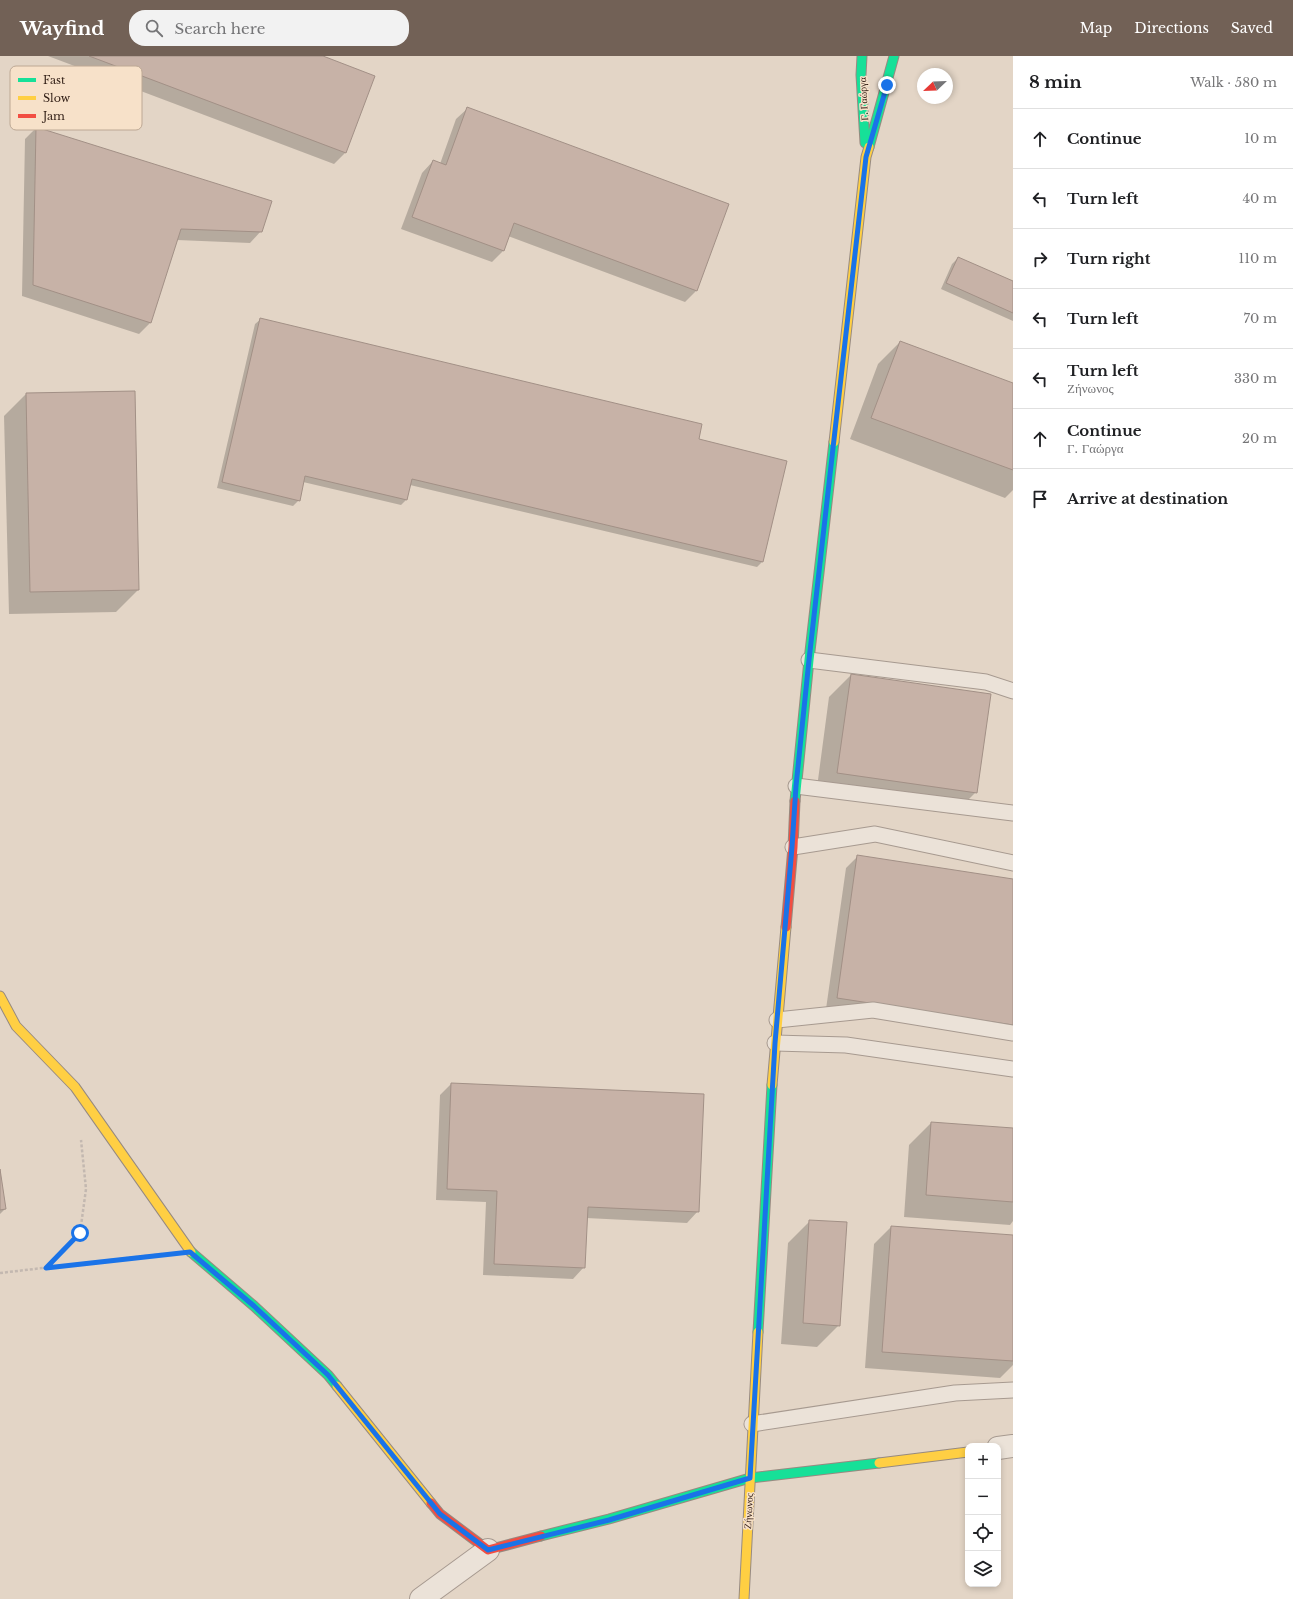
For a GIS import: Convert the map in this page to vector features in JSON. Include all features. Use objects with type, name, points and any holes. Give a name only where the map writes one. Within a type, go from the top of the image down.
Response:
[{"type":"street","name":"Γ. Γαώργα","points":[[862,56],[861,76],[866,157]]},
{"type":"street","name":"Γ. Γαώργα","points":[[866,157],[894,56]]},
{"type":"street","name":"Ζήνωνος","points":[[744,1599],[752,1424],[775,1043],[796,786],[866,157]]},
{"type":"street","points":[[0,996],[16,1026],[75,1087],[190,1252],[254,1306],[328,1375],[440,1514],[488,1550]]},
{"type":"street","points":[[1001,1448],[1013,1446]]},
{"type":"street","points":[[421,1599],[488,1550],[609,1520],[750,1478],[965,1452]]},
{"type":"lane","points":[[809,660],[986,682],[1013,691]]},
{"type":"lane","points":[[796,786],[1013,813]]},
{"type":"lane","points":[[792,847],[875,834],[1013,863]]},
{"type":"lane","points":[[778,1020],[873,1010],[1013,1033]]},
{"type":"lane","points":[[775,1043],[846,1045],[1013,1069]]},
{"type":"lane","points":[[752,1424],[955,1393],[1013,1390]]},
{"type":"path","points":[[46,1268],[80,1233],[86,1189],[80,1134]]},
{"type":"path","points":[[0,1273],[190,1252]]},
{"type":"building","points":[[89,56],[323,56],[375,76],[346,153],[142,76],[142,66],[115,66]]},
{"type":"building","points":[[467,107],[729,204],[697,291],[514,223],[504,251],[412,217],[433,160],[446,165]]},
{"type":"building","points":[[36,130],[46,130],[272,201],[262,232],[181,229],[151,323],[33,285]]},
{"type":"building","points":[[958,257],[1013,281],[1013,313],[946,283]]},
{"type":"building","points":[[260,318],[702,424],[699,439],[787,461],[763,562],[412,479],[407,500],[305,476],[300,501],[222,482]]},
{"type":"building","points":[[900,341],[1013,383],[1013,470],[871,418]]},
{"type":"building","points":[[135,391],[139,590],[30,592],[26,393]]},
{"type":"building","points":[[851,674],[991,694],[977,793],[837,773]]},
{"type":"building","points":[[857,855],[1013,879],[1013,1025],[837,998]]},
{"type":"building","points":[[451,1083],[704,1094],[699,1212],[588,1207],[585,1268],[494,1264],[497,1191],[447,1189]]},
{"type":"building","points":[[931,1122],[1013,1128],[1013,1202],[926,1195]]},
{"type":"building","points":[[0,1169],[6,1209],[0,1210]]},
{"type":"building","points":[[809,1220],[847,1222],[840,1326],[803,1323]]},
{"type":"building","points":[[891,1226],[1013,1235],[1013,1361],[882,1352]]},
{"type":"traffic: fast","points":[[862,56],[861,75],[865,143]]},
{"type":"traffic: fast","points":[[869,147],[894,56]]},
{"type":"traffic: fast","points":[[795,801],[809,660],[834,442]]},
{"type":"traffic: fast","points":[[758,1332],[772,1085]]},
{"type":"traffic: fast","points":[[191,1252],[254,1306],[328,1375],[337,1386]]},
{"type":"traffic: fast","points":[[541,1536],[609,1519],[750,1478],[879,1463]]},
{"type":"traffic: slow","points":[[834,442],[866,157],[869,147]]},
{"type":"traffic: slow","points":[[772,1085],[786,927]]},
{"type":"traffic: slow","points":[[0,996],[16,1026],[75,1087],[191,1252]]},
{"type":"traffic: slow","points":[[744,1599],[758,1332]]},
{"type":"traffic: slow","points":[[337,1386],[431,1503]]},
{"type":"traffic: slow","points":[[879,1463],[965,1452]]},
{"type":"traffic: jam","points":[[786,927],[793,847],[795,801]]},
{"type":"traffic: jam","points":[[431,1503],[440,1514],[488,1550],[541,1536]]},
{"type":"route","points":[[80,1233],[46,1268],[190,1252],[254,1306],[328,1375],[440,1514],[488,1550],[609,1520],[750,1478],[775,1043],[796,786],[866,157],[887,85]]}]
